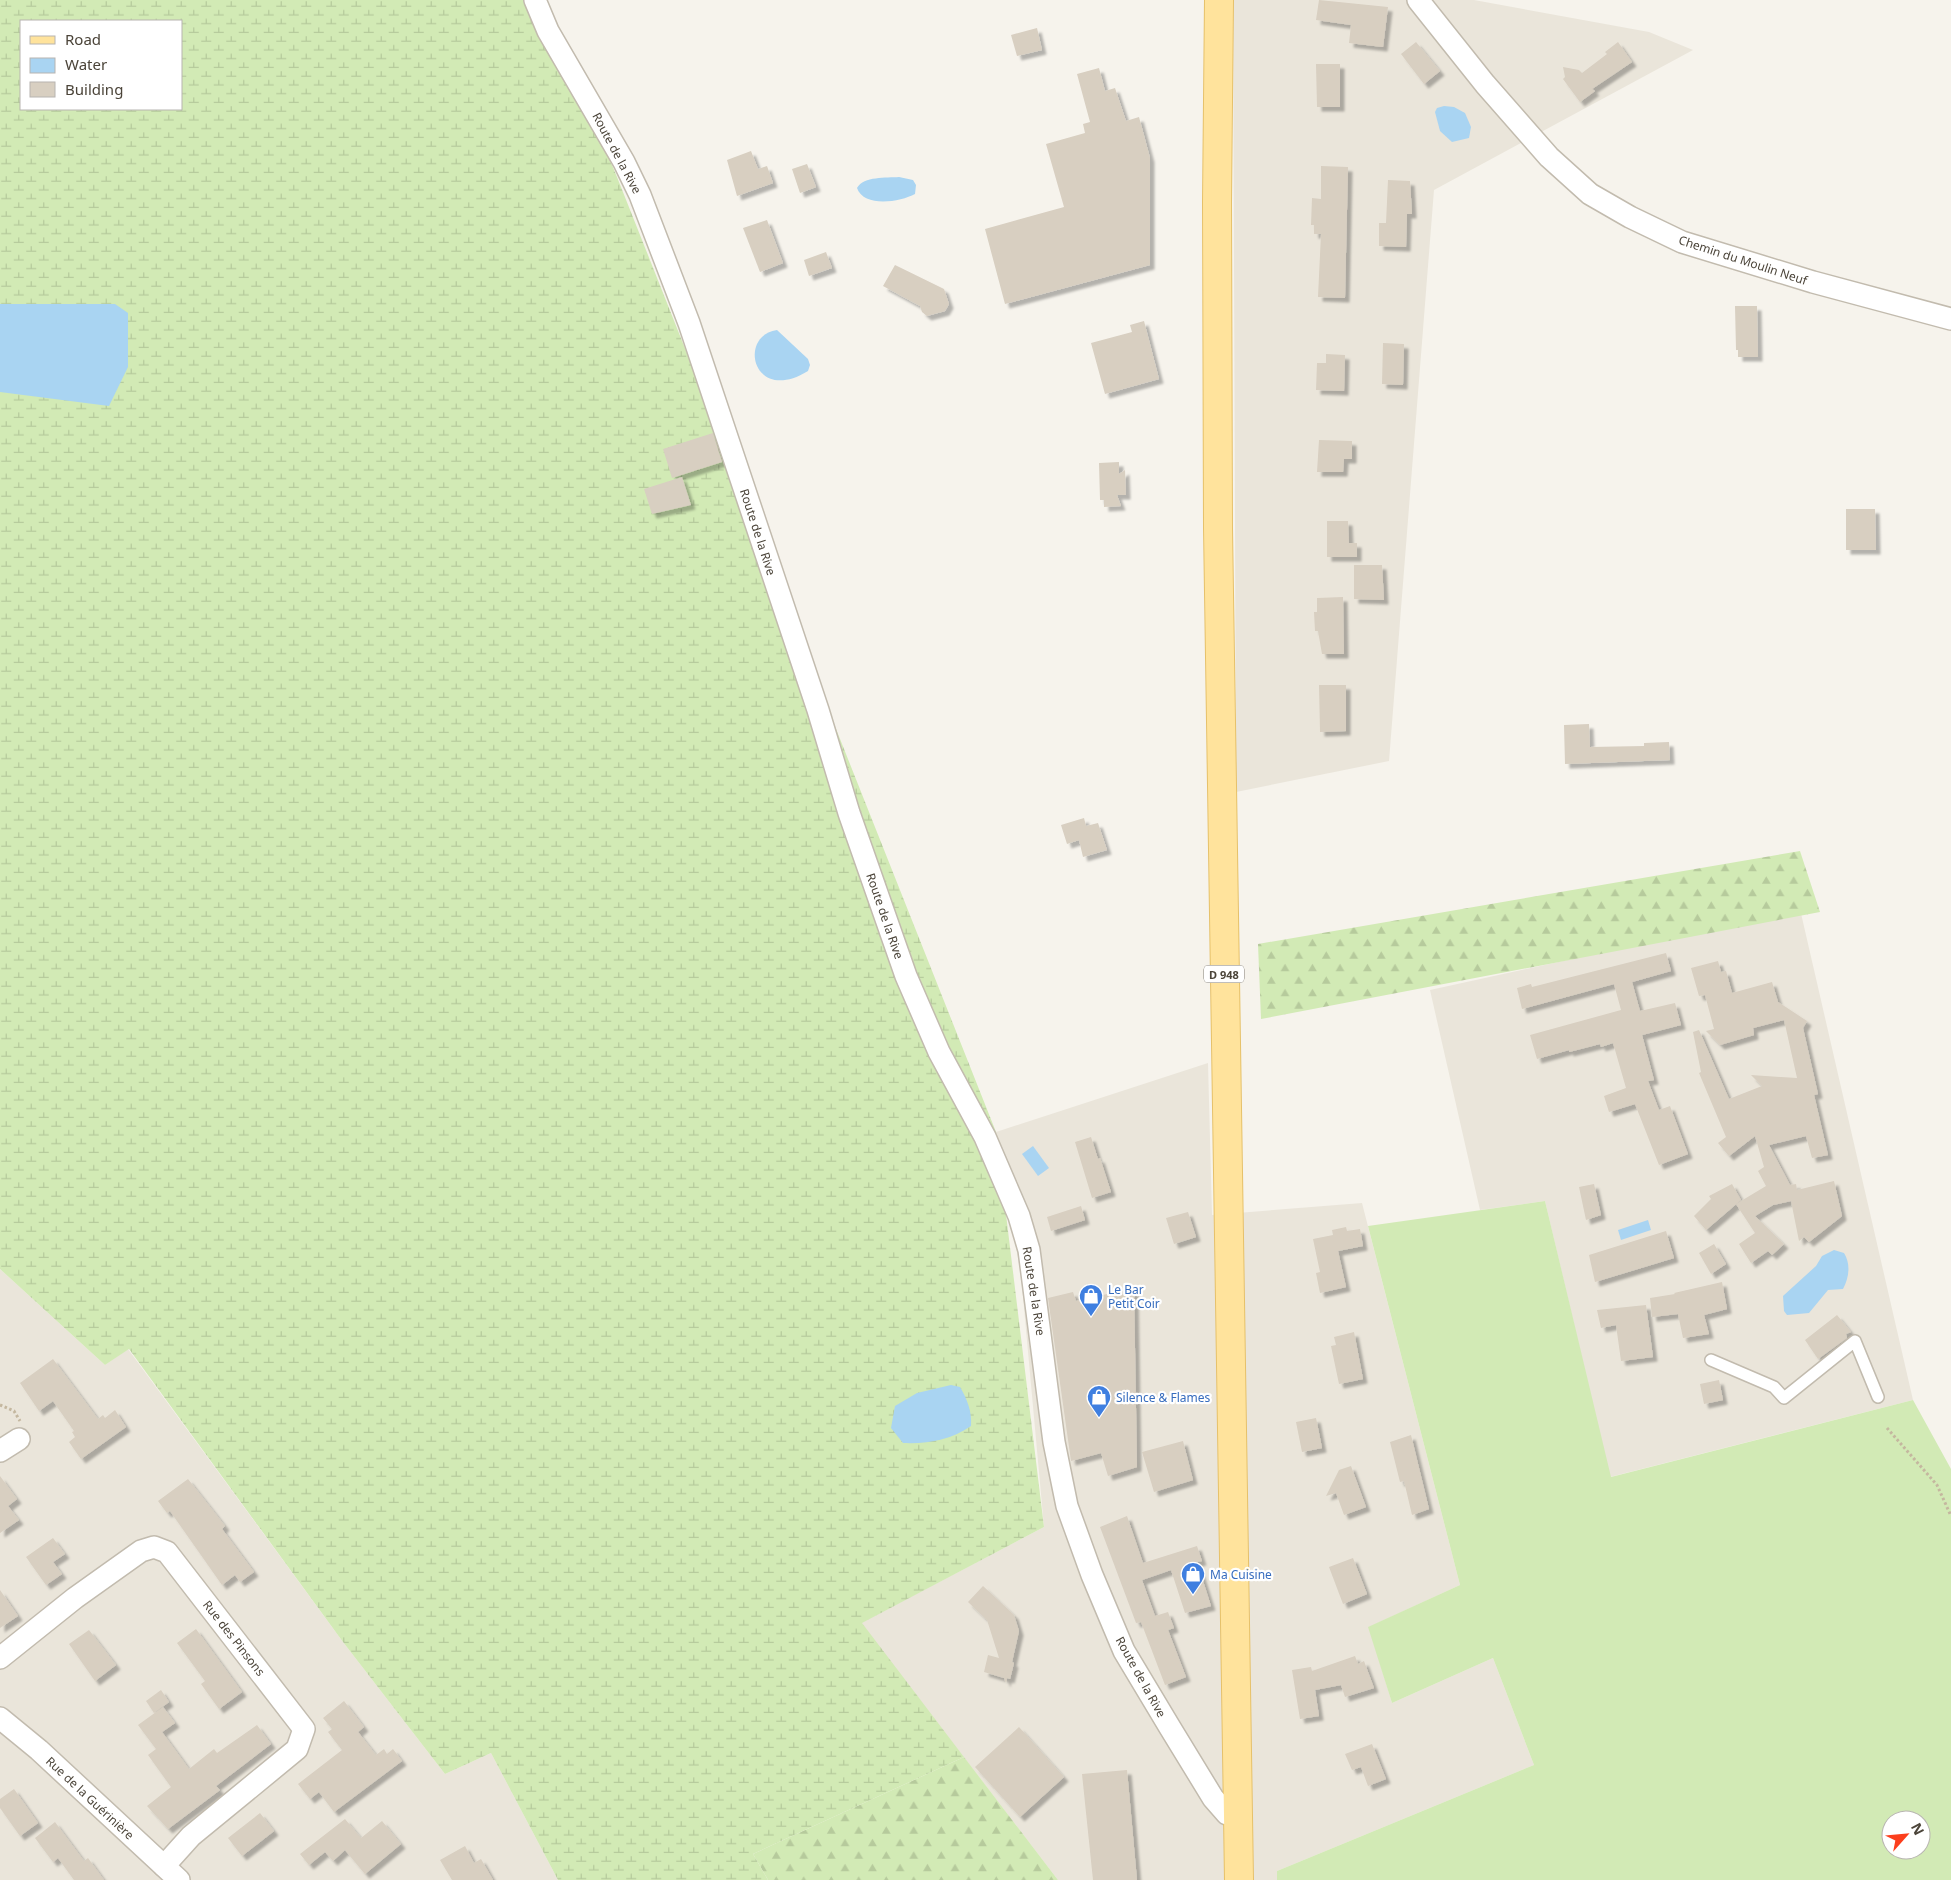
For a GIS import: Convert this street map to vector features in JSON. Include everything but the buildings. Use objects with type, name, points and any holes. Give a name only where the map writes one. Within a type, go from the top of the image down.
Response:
[{"type":"main road","name":"D 948","points":[[1219,0],[1217,202],[1219,567],[1238,1880]]},
{"type":"street","name":"Route de la Rive","points":[[536,0],[548,31],[624,162],[640,195],[690,324],[818,710],[849,813],[906,976],[939,1052],[985,1137],[1019,1216],[1028,1250],[1054,1442],[1067,1506],[1092,1575],[1124,1651],[1169,1726],[1213,1798],[1227,1814],[1238,1818]]},
{"type":"street","name":"Chemin du Moulin Neuf","points":[[1418,0],[1484,84],[1542,150],[1590,194],[1630,218],[1682,242],[1813,282],[1951,319]]},
{"type":"street","points":[[0,1451],[19,1439]]},
{"type":"street","name":"Rue des Pinsons","points":[[0,1658],[74,1598],[140,1551],[154,1547],[167,1552],[304,1729],[297,1750],[191,1836],[172,1873]]},
{"type":"street","name":"Rue de la Guérinière","points":[[0,1718],[39,1750],[172,1873]]},
{"type":"lane","points":[[1711,1360],[1774,1387],[1784,1398],[1856,1341],[1878,1397]]},
{"type":"path","points":[[1887,1428],[1937,1485],[1951,1516]]},
{"type":"shaded area","points":[[1233,0],[1474,0],[1649,32],[1693,50],[1434,190],[1389,761],[1236,792]]},
{"type":"shaded area","points":[[1800,909],[1913,1400],[1610,1477],[1545,1201],[1480,1210],[1430,990]]},
{"type":"shaded area","points":[[1208,1063],[1212,1215],[1362,1203],[1460,1585],[1369,1627],[1392,1703],[1493,1658],[1534,1765],[1277,1871],[1277,1880],[1058,1880],[861,1623],[1044,1527],[1021,1275],[996,1132]]},
{"type":"shaded area","points":[[0,1269],[105,1365],[128,1349],[343,1642],[445,1774],[491,1753],[558,1880],[0,1880]]},
{"type":"green space","points":[[0,0],[543,0],[617,177],[996,1132],[1044,1527],[862,1623],[964,1757],[753,1854],[768,1880],[558,1880],[491,1753],[445,1774],[343,1642],[129,1349],[105,1365],[0,1269]]},
{"type":"green space","points":[[1800,851],[1820,912],[1261,1019],[1258,944]]},
{"type":"green space","points":[[1545,1201],[1611,1477],[1913,1400],[1951,1469],[1951,1880],[1277,1880],[1277,1871],[1534,1765],[1493,1658],[1392,1703],[1368,1627],[1460,1585],[1368,1226]]},
{"type":"green space","points":[[964,1757],[1058,1880],[768,1880],[753,1854]]},
{"type":"water","points":[[1444,106],[1454,107],[1465,113],[1471,127],[1469,138],[1452,142],[1440,131],[1435,112],[1437,108]]},
{"type":"water","points":[[899,177],[913,180],[916,185],[915,194],[883,202],[867,198],[857,188],[865,181]]},
{"type":"water","points":[[0,304],[115,304],[128,313],[128,367],[109,406],[0,392]]},
{"type":"water","points":[[777,330],[808,359],[810,365],[808,371],[789,379],[774,380],[763,375],[757,366],[755,355],[757,344],[765,335]]},
{"type":"water","points":[[1033,1146],[1049,1168],[1038,1176],[1022,1154]]},
{"type":"water","points":[[1648,1220],[1651,1230],[1621,1240],[1618,1230]]},
{"type":"water","points":[[1834,1250],[1844,1253],[1848,1262],[1848,1276],[1843,1289],[1828,1290],[1809,1313],[1787,1315],[1784,1311],[1783,1296],[1816,1266],[1822,1256]]},
{"type":"water","points":[[951,1385],[960,1387],[965,1396],[970,1410],[971,1426],[955,1435],[939,1440],[903,1443],[891,1428],[895,1406],[917,1393]]},
{"type":"place","name":"Le Bar Petit Coir","points":[[1091,1317]]},
{"type":"place","name":"Silence & Flames","points":[[1099,1418]]},
{"type":"place","name":"Ma Cuisine","points":[[1193,1595]]}]
